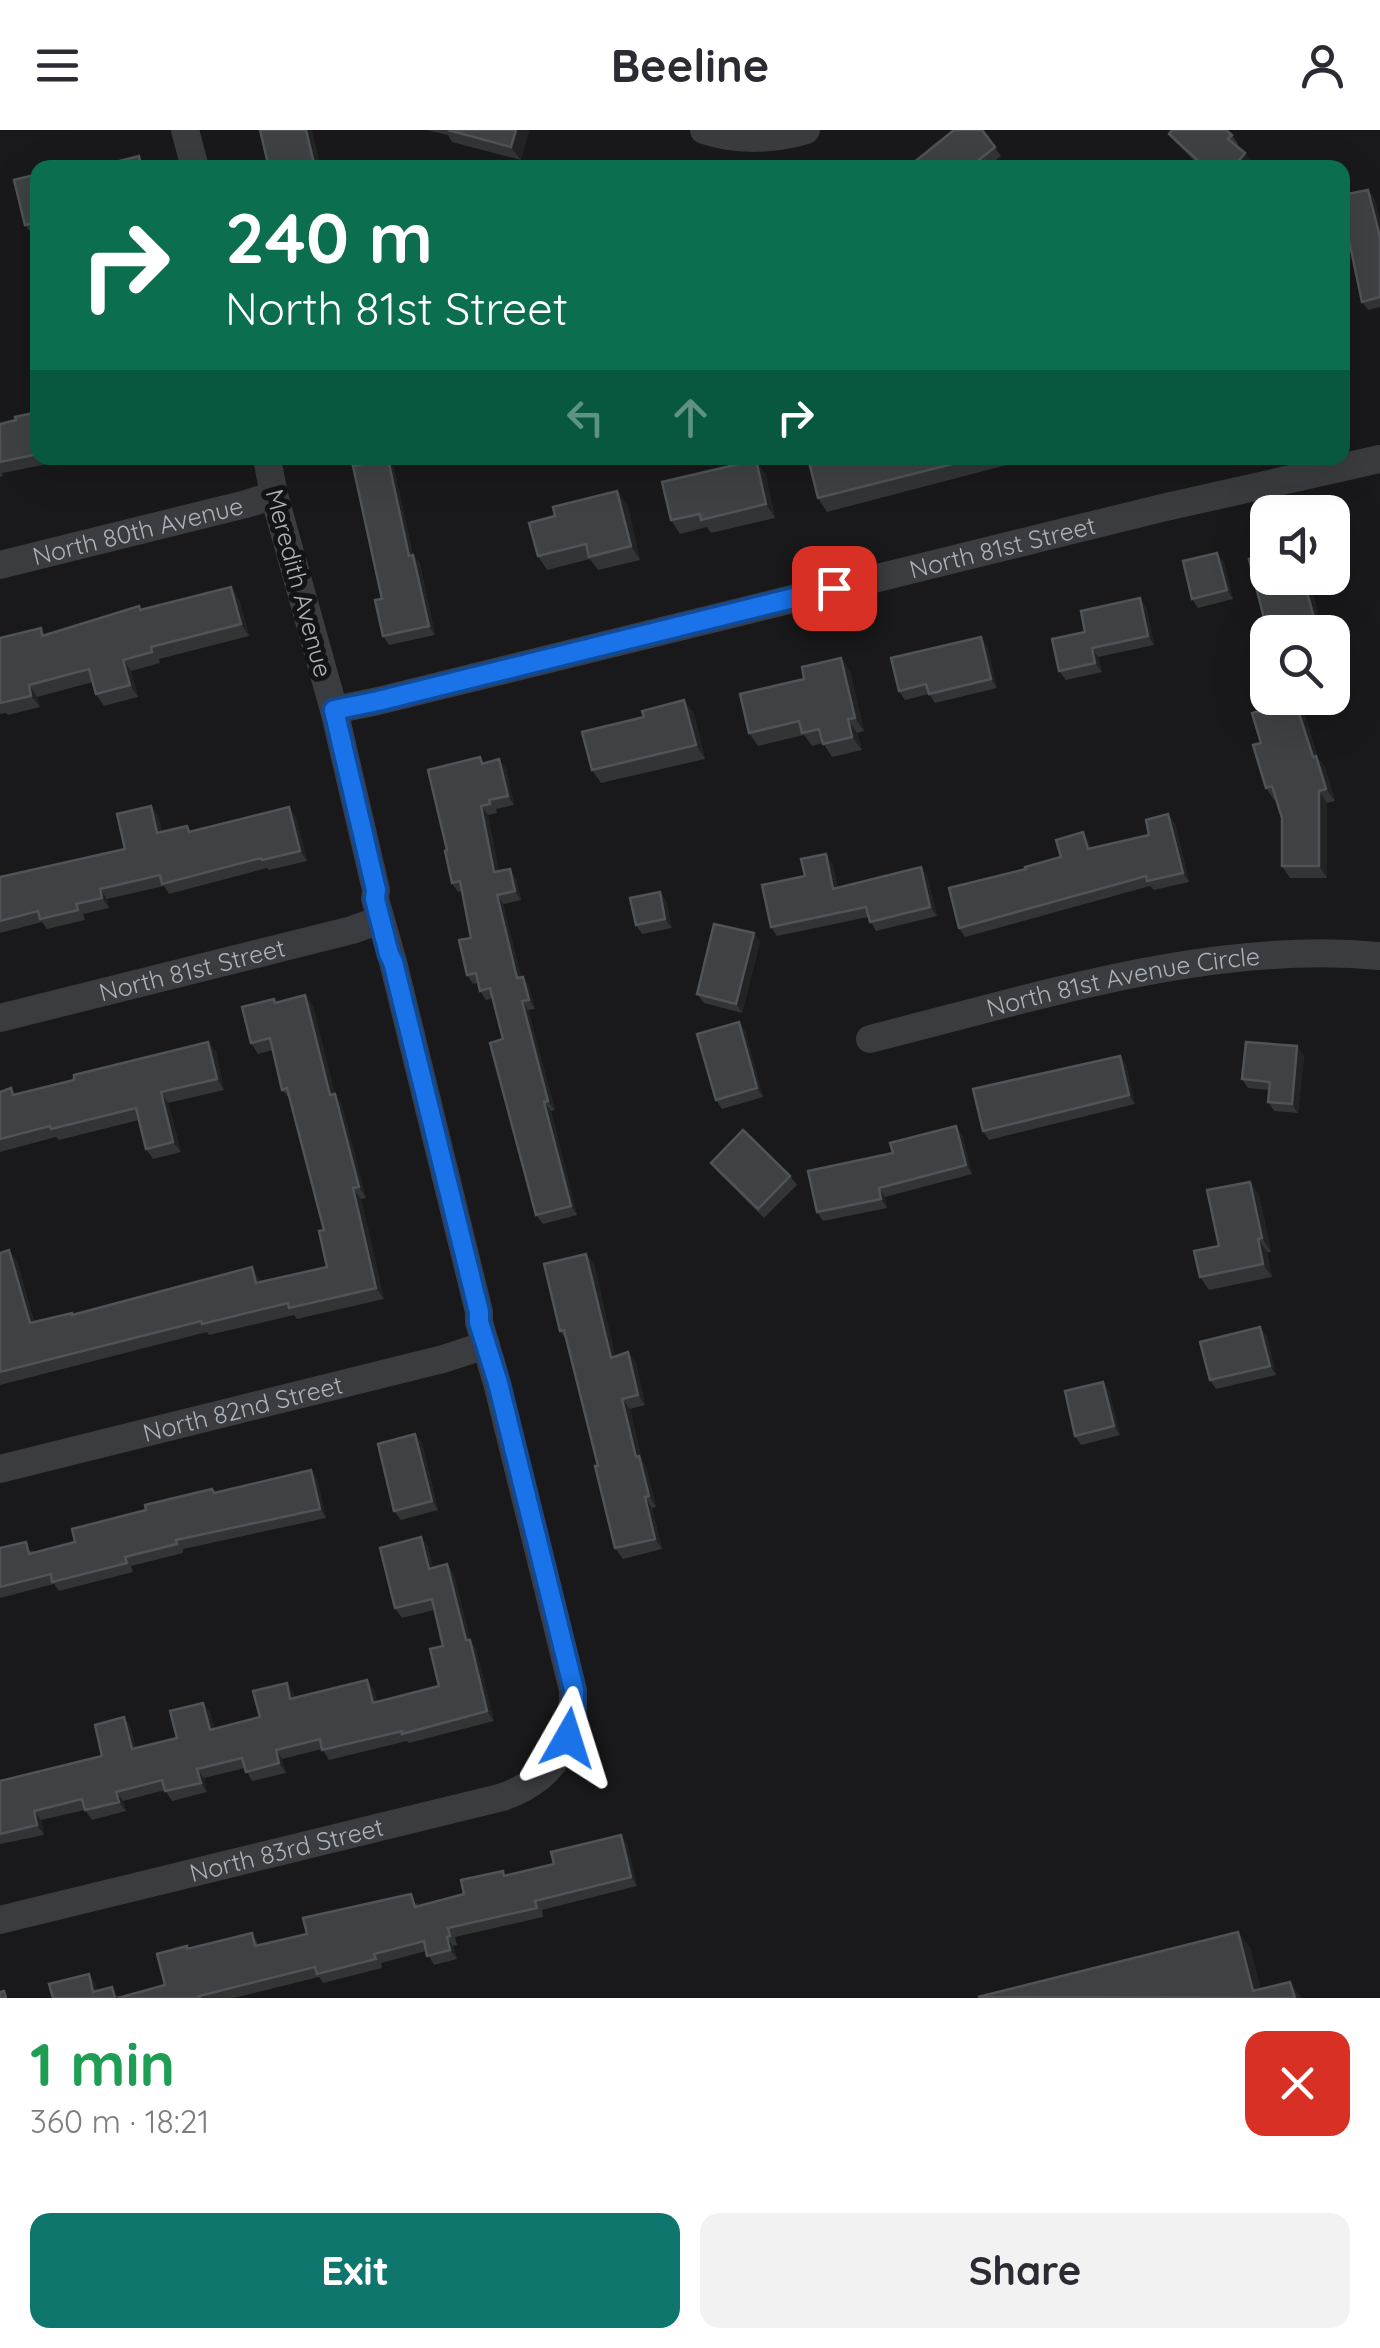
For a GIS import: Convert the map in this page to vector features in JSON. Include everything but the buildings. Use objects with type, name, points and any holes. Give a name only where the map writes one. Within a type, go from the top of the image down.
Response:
[{"type":"street","points":[[185,130],[193,160]]},
{"type":"street","points":[[704,130],[738,138],[776,137],[806,130]]},
{"type":"street","name":"North 81st Street","points":[[334,710],[1166,507],[1380,459]]},
{"type":"street","name":"Meredith Avenue","points":[[268,465],[334,710],[380,920],[574,1690],[574,1715],[560,1756]]},
{"type":"street","name":"North 80th Avenue","points":[[0,565],[274,495]]},
{"type":"street","name":"North 81st Street","points":[[0,1018],[380,920]]},
{"type":"street","name":"North 81st Avenue Circle","points":[[870,1039],[1116,978],[1209,961],[1302,952],[1380,956]]},
{"type":"street","name":"North 82nd Street","points":[[0,1469],[442,1360],[486,1345]]},
{"type":"street","name":"North 83rd Street","points":[[0,1920],[503,1797],[542,1776],[560,1756]]},
{"type":"route","points":[[568,1738],[574,1715],[574,1690],[375,899],[334,710],[834,588]]}]
